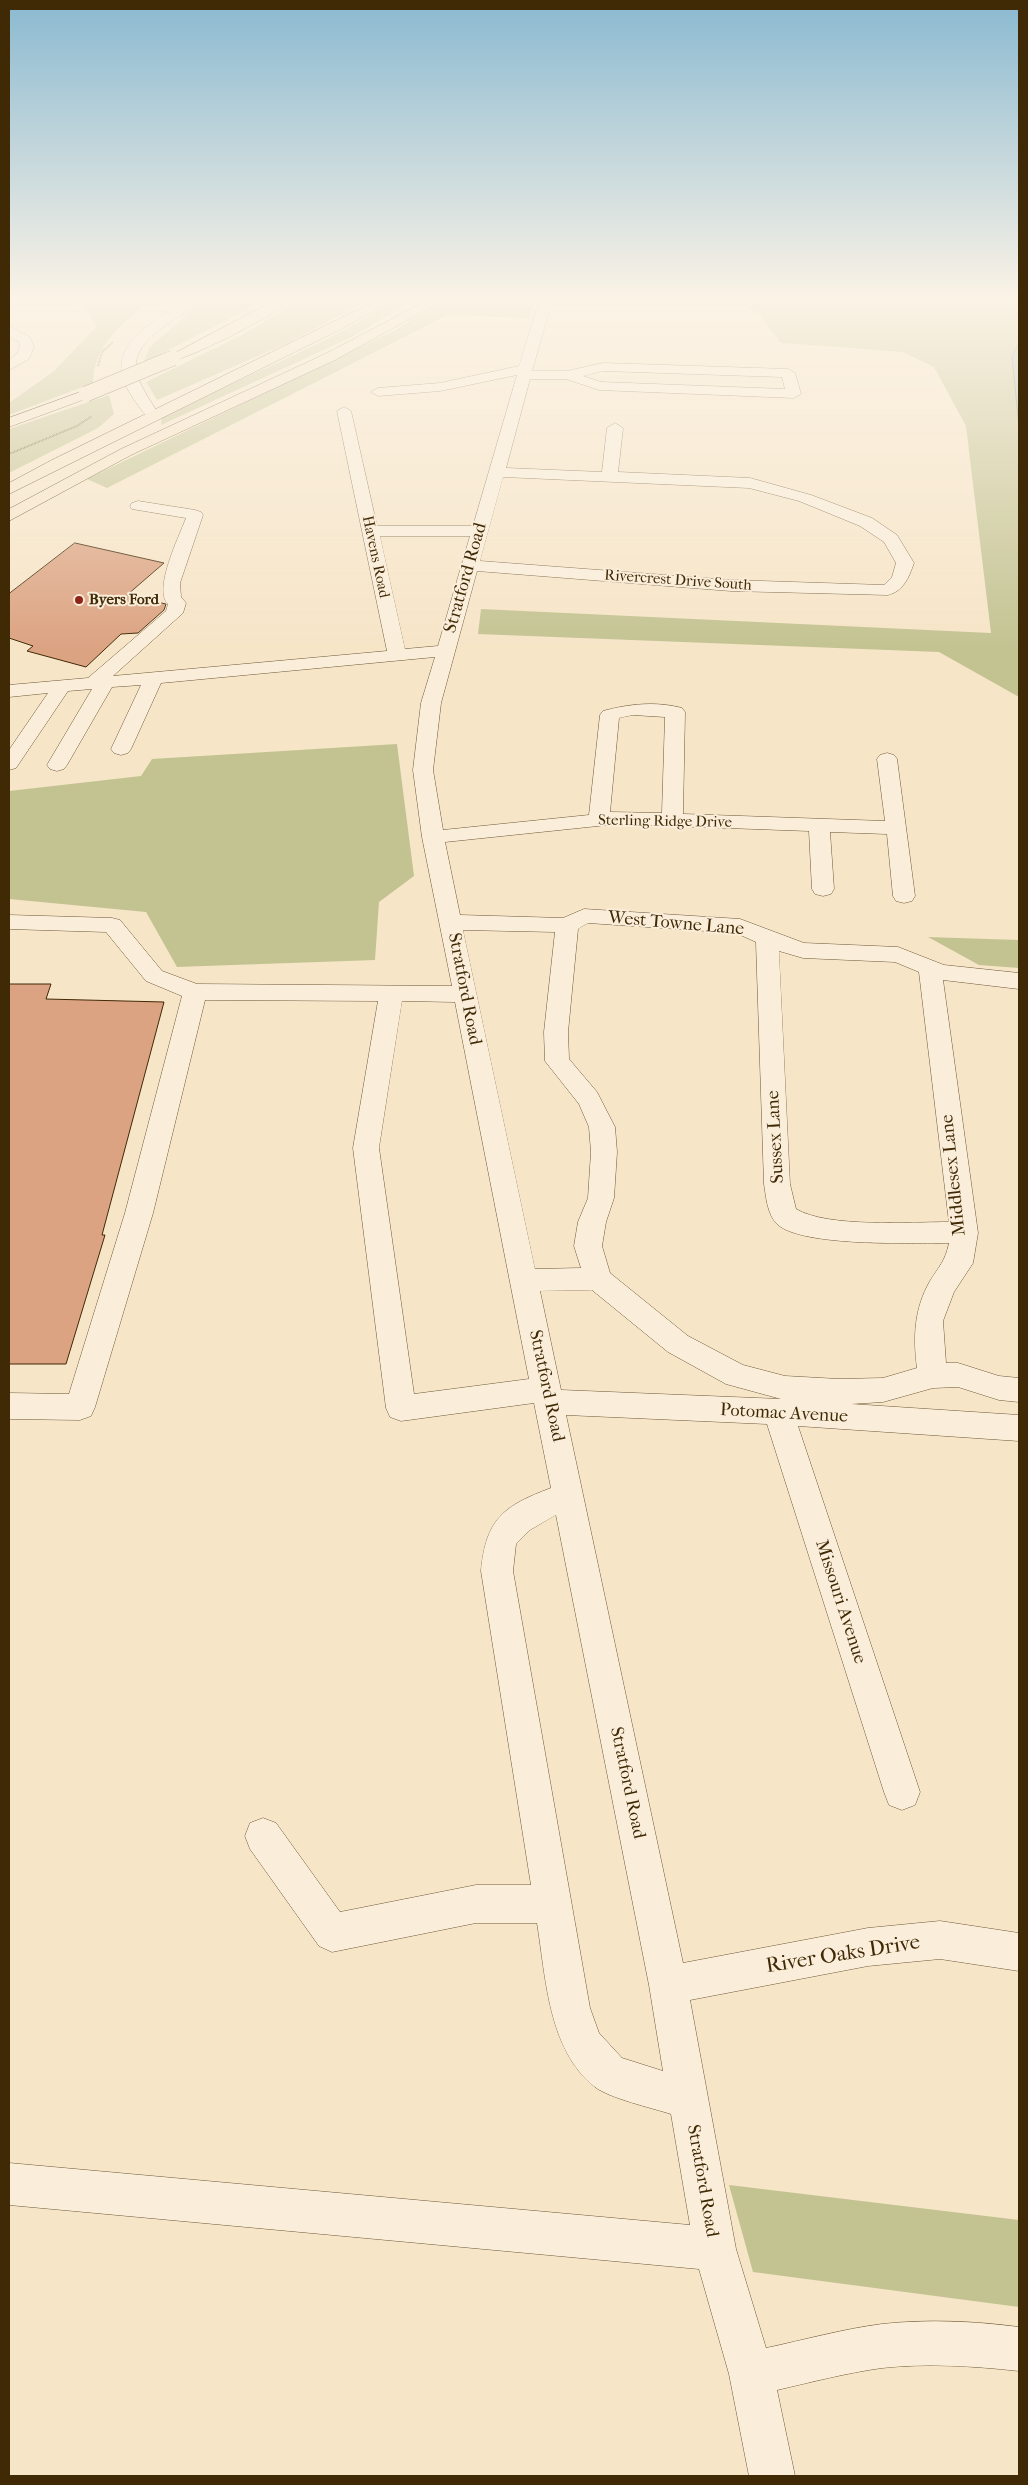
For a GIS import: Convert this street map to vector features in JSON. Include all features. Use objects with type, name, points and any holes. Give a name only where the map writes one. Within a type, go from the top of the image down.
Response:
[{"type":"highway","points":[[9,423],[25,417]]},
{"type":"highway","points":[[9,489],[71,454],[146,417]]},
{"type":"highway","points":[[126,452],[151,431],[152,417]]},
{"type":"highway","points":[[9,516],[126,452],[201,417]]},
{"type":"street","name":"Havens Road","points":[[345,417],[397,655]]},
{"type":"street","name":"Stratford Road","points":[[512,417],[431,703],[423,770],[433,837],[668,1985],[714,2249],[751,2374],[772,2476]]},
{"type":"street","points":[[496,472],[609,478],[615,428]]},
{"type":"street","name":"Rivercrest Drive South","points":[[469,565],[564,574],[821,590],[888,590],[900,579],[905,563],[891,538],[866,522],[805,498],[744,478],[609,478]]},
{"type":"street","points":[[57,765],[101,682],[177,608],[177,603],[172,599],[171,583],[195,515],[138,506]]},
{"type":"street","points":[[370,531],[479,531]]},
{"type":"street","points":[[9,691],[445,651]]},
{"type":"street","points":[[16,672],[40,688]]},
{"type":"street","points":[[121,749],[154,677]]},
{"type":"street","points":[[9,764],[62,686]]},
{"type":"street","points":[[599,820],[610,716],[633,709],[675,712],[672,820]]},
{"type":"street","points":[[887,759],[904,896]]},
{"type":"street","name":"Sterling Ridge Drive","points":[[433,837],[617,818],[897,828]]},
{"type":"street","points":[[818,825],[823,889]]},
{"type":"street","name":"West Towne Lane","points":[[451,922],[567,925],[584,916],[740,926],[803,950],[898,955],[930,967],[970,978],[1019,981]]},
{"type":"street","points":[[9,922],[112,925],[154,976],[195,992],[466,994]]},
{"type":"street","points":[[567,925],[556,1032],[557,1061],[588,1098],[602,1127],[604,1152],[601,1198],[592,1222],[588,1246],[598,1279],[678,1344],[736,1374],[786,1388],[839,1392],[883,1390],[934,1376],[958,1375],[999,1388],[1019,1390]]},
{"type":"street","name":"Sussex Lane","points":[[767,937],[777,1184],[786,1216],[796,1223],[827,1230],[964,1233]]},
{"type":"street","name":"Middlesex Lane","points":[[930,967],[964,1233],[958,1263],[941,1288],[929,1321],[928,1349],[934,1376]]},
{"type":"street","points":[[9,1406],[80,1407],[139,1213],[195,992]]},
{"type":"street","name":"Potomac Avenue","points":[[391,994],[366,1148],[401,1408],[548,1395],[1019,1428]]},
{"type":"street","points":[[524,1280],[598,1279]]},
{"type":"street","name":"Missouri Avenue","points":[[778,1412],[902,1792]]},
{"type":"street","points":[[568,1495],[538,1506],[517,1521],[500,1542],[497,1571],[570,2008],[584,2046],[610,2074],[688,2099]]},
{"type":"street","points":[[263,1836],[332,1933],[476,1904],[552,1904]]},
{"type":"street","name":"River Oaks Drive","points":[[668,1985],[868,1947],[940,1940],[1019,1952]]},
{"type":"street","points":[[9,2184],[714,2249]]},
{"type":"street","points":[[751,2374],[864,2349],[914,2344],[970,2344],[1019,2349]]},
{"type":"shaded area","points":[[44,417],[111,417],[98,428],[9,473],[9,429]]},
{"type":"shaded area","points":[[162,417],[178,417],[161,425]]},
{"type":"shaded area","points":[[215,417],[247,417],[107,488],[87,479]]},
{"type":"shaded area","points":[[961,417],[1018,417],[1019,697],[939,652],[478,634],[481,609],[991,633],[966,426]]},
{"type":"shaded area","points":[[397,744],[414,876],[379,902],[375,960],[177,967],[146,912],[9,899],[9,791],[141,776],[152,759]]},
{"type":"shaded area","points":[[928,937],[1019,940],[1019,968],[979,965]]},
{"type":"shaded area","points":[[729,2185],[1019,2220],[1019,2307],[753,2272]]},
{"type":"building","name":"Byers Ford","points":[[75,543],[164,563],[127,595],[166,604],[164,610],[138,633],[121,634],[86,667],[27,651],[33,646],[9,638],[9,594]]},
{"type":"building","points":[[9,984],[51,984],[46,999],[164,1002],[102,1235],[105,1235],[66,1364],[9,1364]]},
{"type":"place","name":"Byers Ford","points":[[79,600]]}]
